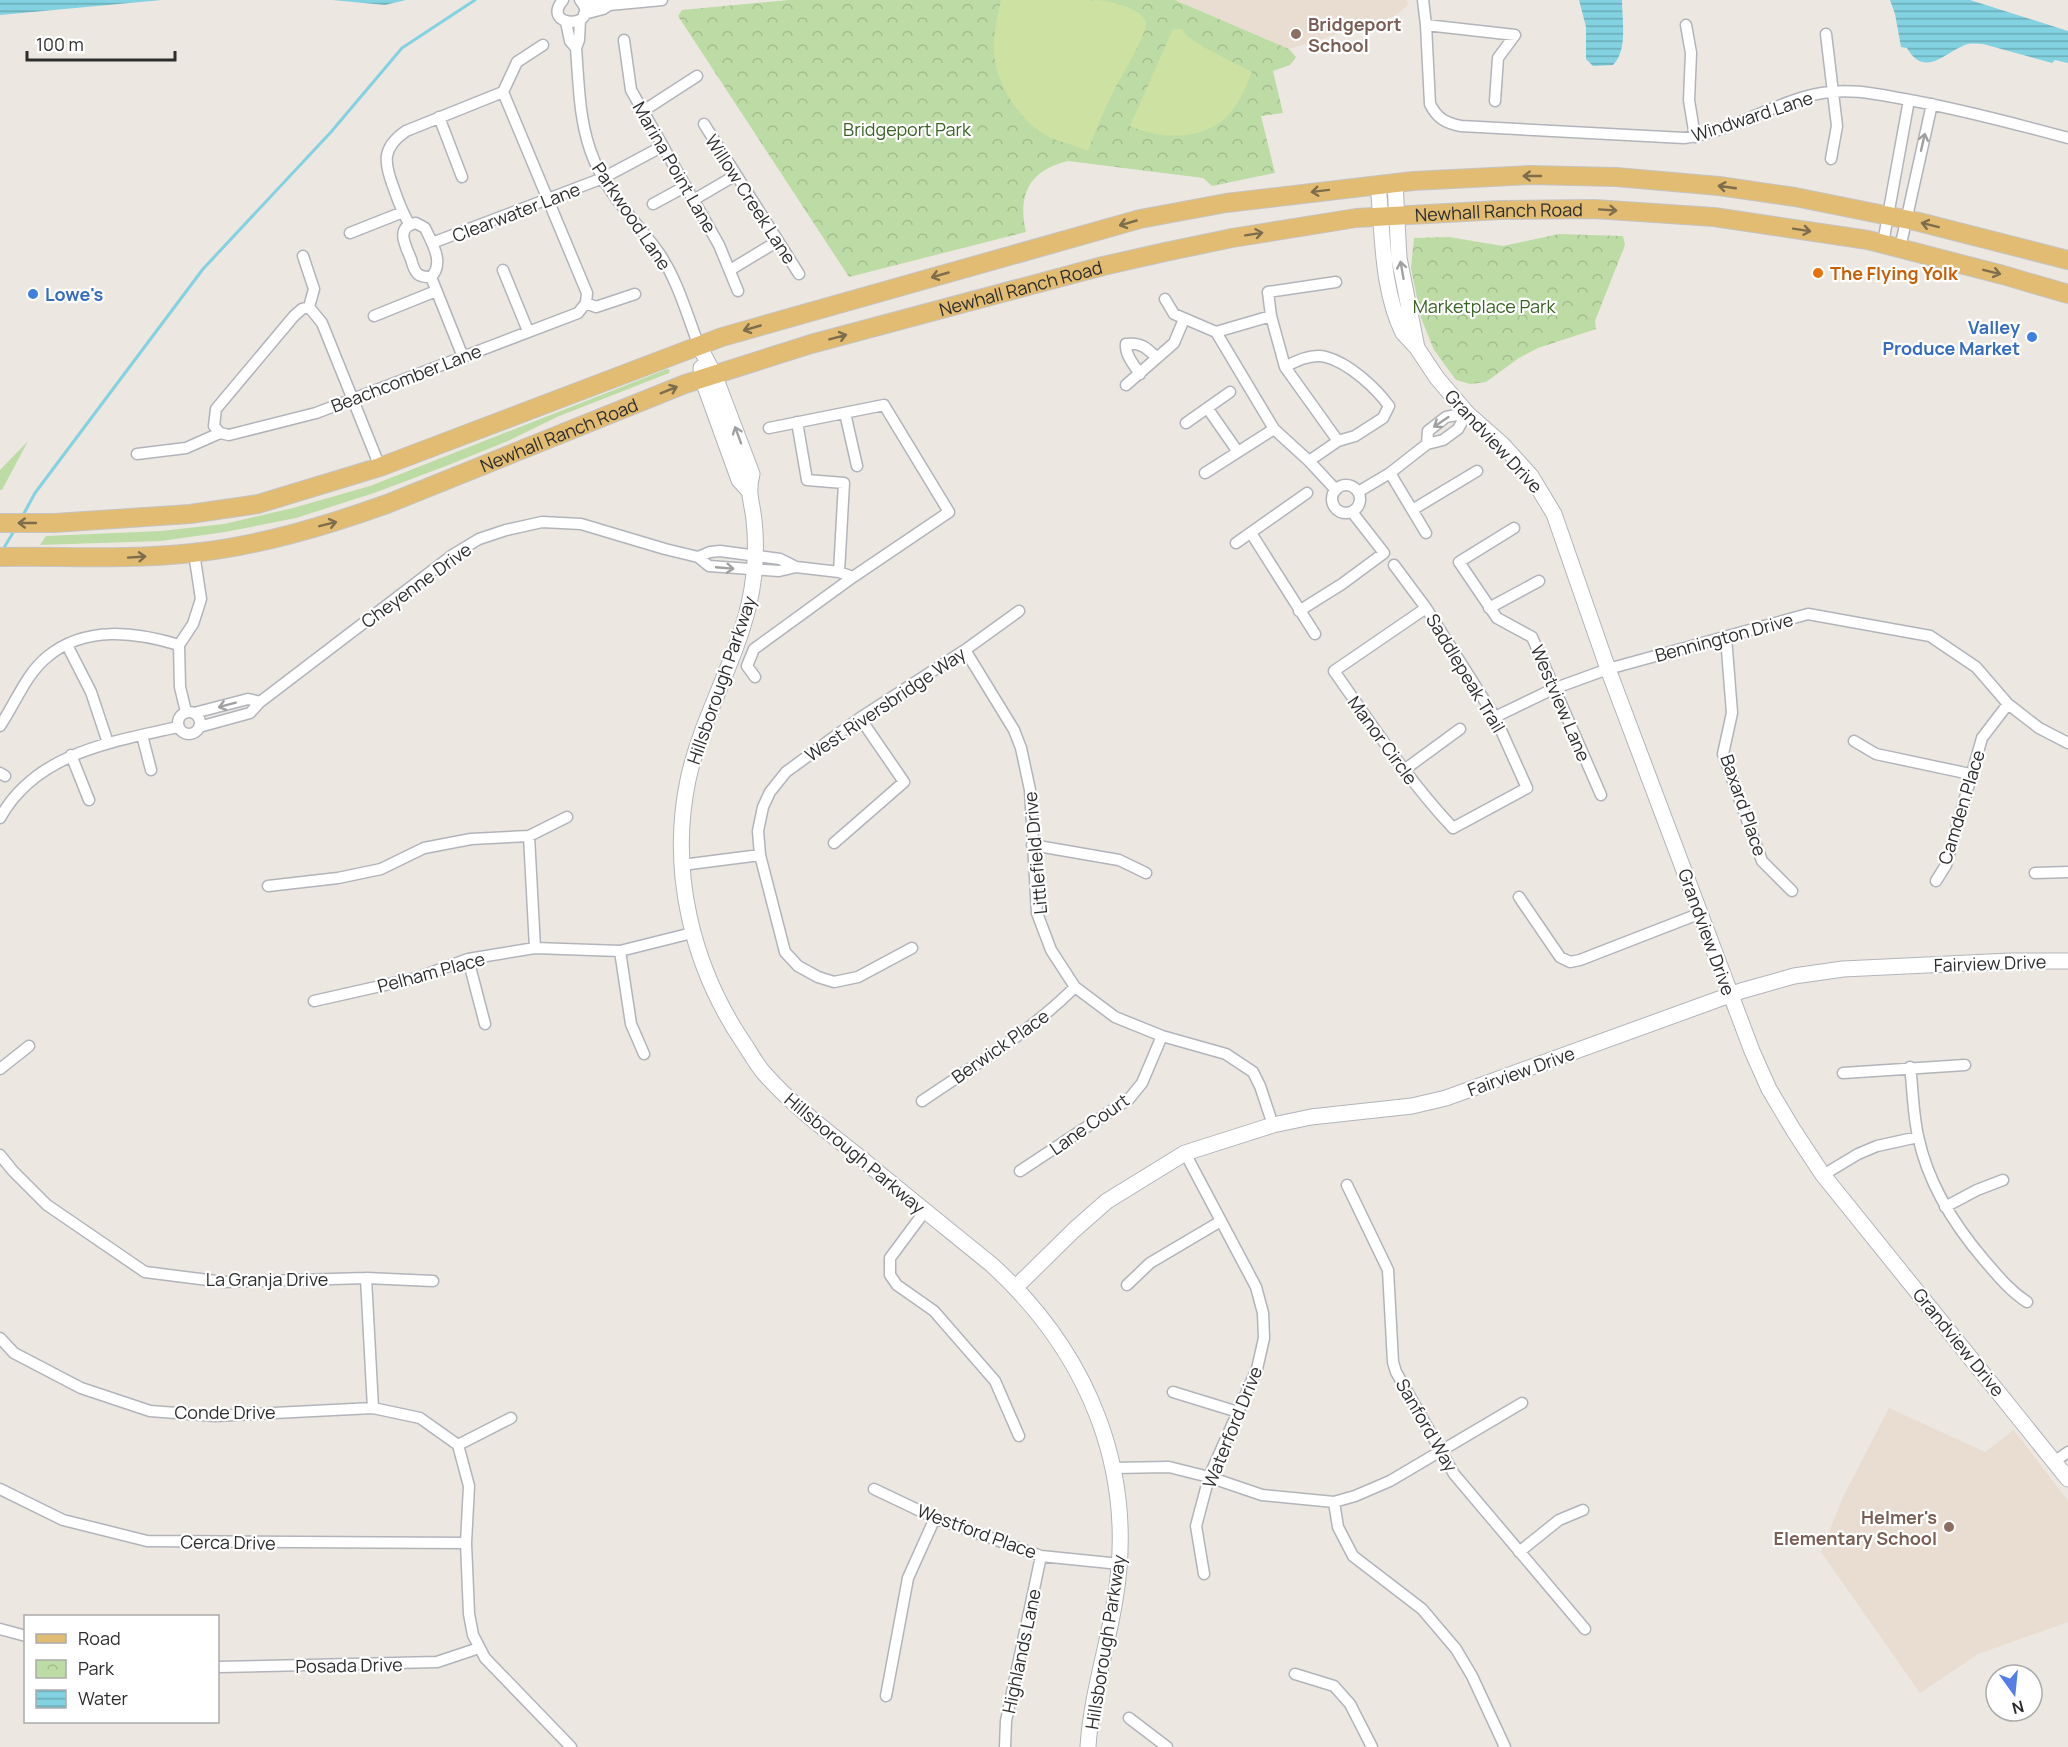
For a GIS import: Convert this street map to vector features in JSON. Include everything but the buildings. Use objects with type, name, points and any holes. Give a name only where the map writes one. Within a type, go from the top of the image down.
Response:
[{"type":"main road","name":"Newhall Ranch Road","points":[[0,523],[54,524],[190,514],[258,504],[380,467],[722,337],[1140,219],[1226,203],[1386,184],[1529,176],[1616,177],[1796,197],[1897,217],[2068,260]]},
{"type":"main road","name":"Newhall Ranch Road","points":[[0,557],[124,558],[194,553],[270,539],[338,522],[708,376],[811,344],[1103,266],[1232,238],[1389,215],[1594,209],[1714,217],[1892,246],[2003,274],[2068,294]]},
{"type":"street","name":"Parkwood Lane","points":[[563,0],[558,12],[566,22],[570,41],[576,48]]},
{"type":"street","points":[[581,1],[609,5],[662,0]]},
{"type":"street","points":[[1423,0],[1426,25],[1515,35],[1498,58],[1495,101]]},
{"type":"street","name":"Parkwood Lane","points":[[581,1],[582,17],[576,48],[583,130],[603,178],[660,255],[675,281],[699,346]]},
{"type":"street","points":[[566,22],[573,23],[609,5]]},
{"type":"street","name":"Windward Lane","points":[[1426,25],[1430,104],[1435,113],[1449,124],[1669,139],[1695,137],[1717,131],[1811,95],[1833,91],[1858,92],[1932,104],[2068,138]]},
{"type":"street","points":[[1686,25],[1691,53],[1689,100],[1695,137]]},
{"type":"street","points":[[1826,33],[1837,126],[1832,159]]},
{"type":"street","name":"Marina Point Lane","points":[[624,40],[631,90],[719,245],[738,291]]},
{"type":"street","points":[[409,224],[386,170],[388,149],[395,138],[406,131],[503,92],[517,62],[543,45]]},
{"type":"street","points":[[643,111],[697,76]]},
{"type":"street","points":[[503,92],[587,293],[586,303],[596,307],[635,294]]},
{"type":"street","points":[[1892,246],[1909,100]]},
{"type":"street","points":[[1892,246],[1897,217],[1932,104]]},
{"type":"street","points":[[439,117],[462,177]]},
{"type":"street","name":"Willow Creek Lane","points":[[704,124],[800,274]]},
{"type":"street","name":"Clearwater Lane","points":[[432,243],[603,178],[663,146]]},
{"type":"street","points":[[695,200],[736,175]]},
{"type":"street","name":"Grandview Drive","points":[[1386,184],[1389,215],[1388,284],[1394,311],[1403,333],[1467,413],[1502,444],[1531,476],[1554,514],[1608,669],[1730,994],[1769,1089],[1823,1175],[2068,1479]]},
{"type":"street","points":[[653,204],[686,186]]},
{"type":"street","points":[[350,233],[403,212]]},
{"type":"street","points":[[416,223],[425,228],[432,243],[438,262],[436,271],[431,276],[423,277],[417,273],[402,238],[403,231],[409,224],[416,223]]},
{"type":"street","points":[[729,270],[778,241]]},
{"type":"street","points":[[303,256],[314,289],[309,307]]},
{"type":"street","points":[[503,270],[528,330]]},
{"type":"street","points":[[431,276],[463,357]]},
{"type":"street","points":[[1336,282],[1268,292],[1271,316],[1285,367],[1338,441]]},
{"type":"street","points":[[374,316],[436,291]]},
{"type":"street","points":[[1165,299],[1174,314],[1216,332],[1274,429],[1309,461],[1335,490]]},
{"type":"street","name":"Beachcomber Lane","points":[[137,454],[186,448],[220,433],[229,435],[316,413],[528,330],[578,313],[586,303]]},
{"type":"street","points":[[309,307],[322,322],[380,467]]},
{"type":"street","points":[[220,433],[214,426],[216,409],[294,316],[302,309],[309,307]]},
{"type":"street","points":[[1216,332],[1271,316]]},
{"type":"street","points":[[1126,385],[1174,343],[1184,319]]},
{"type":"street","points":[[1140,374],[1125,350],[1126,344],[1145,345],[1157,358]]},
{"type":"street","name":"Hillsborough Parkway","points":[[699,346],[739,480],[748,490],[754,521],[755,563],[749,604],[696,747],[687,781],[681,824],[682,864],[692,933],[704,970],[724,1014],[762,1071],[795,1106],[993,1265],[1016,1287],[1039,1312],[1060,1341],[1082,1379],[1096,1409],[1113,1468],[1120,1524],[1120,1564],[1115,1600],[1093,1708],[1088,1747]]},
{"type":"street","points":[[1285,367],[1299,359],[1325,357],[1358,375],[1378,391],[1389,406],[1383,418],[1355,436],[1338,441],[1309,461]]},
{"type":"street","points":[[1186,423],[1230,392]]},
{"type":"street","points":[[755,677],[747,666],[754,649],[853,577],[950,512],[885,405],[769,428]]},
{"type":"street","points":[[1208,409],[1238,452]]},
{"type":"street","points":[[844,413],[857,466]]},
{"type":"street","points":[[1427,444],[1428,431],[1446,417],[1467,413]]},
{"type":"street","points":[[1358,492],[1390,473],[1427,444],[1443,440],[1458,429],[1467,413]]},
{"type":"street","points":[[797,422],[807,480],[844,483],[839,572]]},
{"type":"street","points":[[1205,474],[1274,429]]},
{"type":"street","points":[[1412,510],[1477,471]]},
{"type":"street","points":[[1390,473],[1426,533]]},
{"type":"street","points":[[1347,485],[1358,492],[1359,505],[1352,512],[1344,513],[1336,510],[1332,498],[1335,490],[1347,485]]},
{"type":"street","points":[[1236,543],[1307,493]]},
{"type":"street","points":[[1299,611],[1384,554],[1352,512]]},
{"type":"street","name":"Cheyenne Drive","points":[[200,727],[250,713],[260,702],[454,554],[479,539],[497,533],[542,522],[581,524],[698,557],[709,566],[755,563]]},
{"type":"street","name":"Westview Lane","points":[[1514,528],[1459,562],[1497,618],[1532,637],[1601,795]]},
{"type":"street","points":[[1251,533],[1315,634]]},
{"type":"street","name":"Cheyenne Drive","points":[[698,557],[720,551],[755,563]]},
{"type":"street","points":[[194,553],[201,599],[194,624],[179,645],[180,687],[190,713],[199,719],[200,727],[189,735],[182,733],[178,727],[180,716],[190,713],[248,699],[260,702]]},
{"type":"street","points":[[755,563],[780,559],[796,567],[839,572],[853,577]]},
{"type":"street","name":"Saddlepeak Trail","points":[[1394,565],[1426,608],[1495,717],[1527,788]]},
{"type":"street","points":[[1489,608],[1539,581]]},
{"type":"street","name":"Manor Circle","points":[[1426,608],[1334,671],[1404,770],[1453,828],[1527,788]]},
{"type":"street","name":"West Riversbridge Way","points":[[760,855],[758,831],[763,807],[770,792],[786,772],[860,718],[1019,612]]},
{"type":"street","name":"Bennington Drive","points":[[1495,717],[1553,689],[1608,669],[1808,614],[1930,636],[1976,667],[2008,704],[2039,728],[2068,743]]},
{"type":"street","points":[[0,726],[46,657],[67,645],[91,637],[134,634],[179,645]]},
{"type":"street","name":"Baxard Place","points":[[1726,637],[1732,713],[1723,754],[1762,861],[1792,891]]},
{"type":"street","points":[[67,645],[92,692],[108,743]]},
{"type":"street","name":"Littlefield Drive","points":[[965,650],[1014,730],[1021,748],[1030,790],[1037,913],[1051,950],[1075,987],[1115,1017],[1162,1036],[1227,1054],[1253,1072],[1260,1086],[1272,1125]]},
{"type":"street","name":"Camden Place","points":[[1936,881],[1946,865],[1982,738],[2008,704]]},
{"type":"street","points":[[834,843],[904,782],[860,718]]},
{"type":"street","points":[[0,818],[28,782],[71,755],[108,743],[178,727]]},
{"type":"street","points":[[1404,770],[1460,729]]},
{"type":"street","points":[[142,735],[151,770]]},
{"type":"street","points":[[1854,741],[1876,754],[1970,774]]},
{"type":"street","points":[[71,755],[89,800]]},
{"type":"street","points":[[268,886],[338,878],[381,869],[424,848],[471,839],[529,836],[567,817]]},
{"type":"street","points":[[529,836],[535,948]]},
{"type":"street","points":[[1032,845],[1119,860],[1146,873]]},
{"type":"street","points":[[682,864],[760,855],[786,952],[798,966],[818,977],[834,982],[858,977],[912,948]]},
{"type":"street","points":[[2035,873],[2068,872]]},
{"type":"street","points":[[1519,897],[1560,957],[1570,962],[1701,913]]},
{"type":"street","name":"Pelham Place","points":[[314,1001],[416,978],[468,959],[535,948],[620,951],[692,933]]},
{"type":"street","points":[[620,951],[631,1024],[644,1054]]},
{"type":"street","points":[[468,959],[485,1024]]},
{"type":"street","name":"Fairview Drive","points":[[1016,1287],[1107,1201],[1185,1153],[1272,1125],[1311,1117],[1412,1106],[1446,1098],[1730,994],[1794,976],[1843,969],[2010,961],[2068,961]]},
{"type":"street","name":"Berwick Place","points":[[922,1101],[1029,1029],[1075,987]]},
{"type":"street","name":"Lane Court","points":[[1020,1172],[1129,1099],[1142,1083],[1162,1036]]},
{"type":"street","points":[[0,1069],[29,1046]]},
{"type":"street","points":[[1843,1073],[1965,1065]]},
{"type":"street","points":[[1910,1068],[1918,1137],[1934,1184],[1945,1207],[1972,1246],[2013,1294],[2027,1302]]},
{"type":"street","points":[[1823,1175],[1876,1146],[1918,1137]]},
{"type":"street","name":"Waterford Drive","points":[[1185,1153],[1256,1287],[1263,1313],[1264,1338],[1257,1369],[1209,1477],[1196,1526],[1204,1574]]},
{"type":"street","name":"La Granja Drive","points":[[0,1155],[48,1205],[145,1272],[224,1282],[366,1278],[433,1281]]},
{"type":"street","points":[[1945,1207],[1977,1190],[2003,1180]]},
{"type":"street","name":"Sanford Way","points":[[1347,1185],[1388,1270],[1393,1362],[1396,1372],[1454,1474],[1585,1629]]},
{"type":"street","points":[[926,1211],[890,1258],[890,1275],[897,1285],[934,1311],[995,1381],[1019,1436]]},
{"type":"street","points":[[1127,1285],[1150,1263],[1221,1221]]},
{"type":"street","points":[[366,1278],[373,1408]]},
{"type":"street","name":"Conde Drive","points":[[0,1338],[14,1353],[81,1388],[150,1411],[215,1416],[373,1408],[420,1418],[458,1445]]},
{"type":"street","points":[[1173,1392],[1238,1412]]},
{"type":"street","points":[[1113,1468],[1170,1467],[1262,1495],[1334,1502],[1390,1481],[1522,1403]]},
{"type":"street","points":[[511,1418],[458,1445],[469,1486],[466,1543],[469,1614],[473,1635],[485,1658],[571,1747]]},
{"type":"street","points":[[2055,1461],[2068,1452]]},
{"type":"street","name":"Cerca Drive","points":[[0,1489],[63,1520],[147,1541],[466,1543]]},
{"type":"street","name":"Westford Place","points":[[874,1489],[935,1518],[1041,1556],[1120,1564]]},
{"type":"street","points":[[1334,1502],[1338,1527],[1353,1556],[1422,1609],[1456,1649],[1472,1676],[1506,1747]]},
{"type":"street","points":[[1519,1552],[1559,1520],[1583,1510]]},
{"type":"street","points":[[886,1696],[908,1578],[935,1518]]},
{"type":"street","name":"Highlands Lane","points":[[1005,1747],[1006,1721],[1041,1556]]},
{"type":"street","points":[[0,1629],[24,1635]]},
{"type":"street","name":"Posada Drive","points":[[219,1667],[437,1662],[479,1648]]},
{"type":"street","points":[[1295,1674],[1334,1686],[1350,1704],[1372,1747]]},
{"type":"street","points":[[1129,1718],[1167,1747]]},
{"type":"shaded area","name":"Bridgeport School","points":[[1175,0],[1407,0],[1408,5],[1390,18],[1289,49]]},
{"type":"shaded area","name":"Helmer's Elementary School","points":[[1889,1408],[1985,1452],[2014,1430],[2068,1501],[2068,1622],[1978,1654],[1920,1693],[1821,1552],[1843,1497]]},
{"type":"green space","name":"Bridgeport Park","points":[[789,0],[1175,0],[1289,49],[1296,57],[1290,65],[1273,71],[1283,113],[1261,116],[1275,173],[1212,186],[1203,178],[1068,161],[1044,171],[1029,186],[1023,206],[1026,232],[849,277],[678,16],[682,10]]},
{"type":"green space","points":[[1001,0],[1088,0],[1092,2],[1100,0],[1132,9],[1144,18],[1146,23],[1142,37],[1112,94],[1088,151],[1049,137],[1038,130],[1019,112],[1004,89],[995,63],[994,50]]},
{"type":"green space","points":[[1173,29],[1182,29],[1188,37],[1205,48],[1252,72],[1237,104],[1220,122],[1209,129],[1183,135],[1142,131],[1130,126]]},
{"type":"green space","name":"Marketplace Park","points":[[1559,234],[1623,236],[1625,245],[1595,321],[1596,329],[1538,348],[1519,358],[1486,382],[1470,384],[1456,380],[1434,350],[1421,318],[1411,268],[1414,238],[1449,237],[1503,246]]},
{"type":"green space","points":[[667,369],[670,370],[669,373],[557,417],[508,441],[446,466],[374,493],[296,518],[225,532],[161,541],[40,545],[46,536],[161,531],[224,524],[293,508],[370,486]]},
{"type":"green space","points":[[28,441],[2,490],[0,490],[0,470]]},
{"type":"water","points":[[0,0],[162,0],[0,15]]},
{"type":"water","points":[[332,0],[406,0],[385,5]]},
{"type":"water","points":[[1579,0],[1622,0],[1621,52],[1613,65],[1593,66],[1586,59],[1586,27]]},
{"type":"water","points":[[1890,0],[1970,0],[2068,31],[2068,63],[2055,60],[2052,63],[1983,44],[1968,44],[1936,60],[1921,62],[1907,48],[1901,47]]},
{"type":"waterway","points":[[22,517],[35,493],[203,269],[331,132],[402,48],[475,0]]},
{"type":"waterway","points":[[2,551],[14,531]]},
{"type":"place","name":"Bridgeport School","points":[[1296,34]]},
{"type":"place","name":"The Flying Yolk","points":[[1818,273]]},
{"type":"place","name":"Lowe's","points":[[33,294]]},
{"type":"place","name":"Valley Produce Market","points":[[2032,337]]},
{"type":"place","name":"Helmer's Elementary School","points":[[1949,1527]]}]
